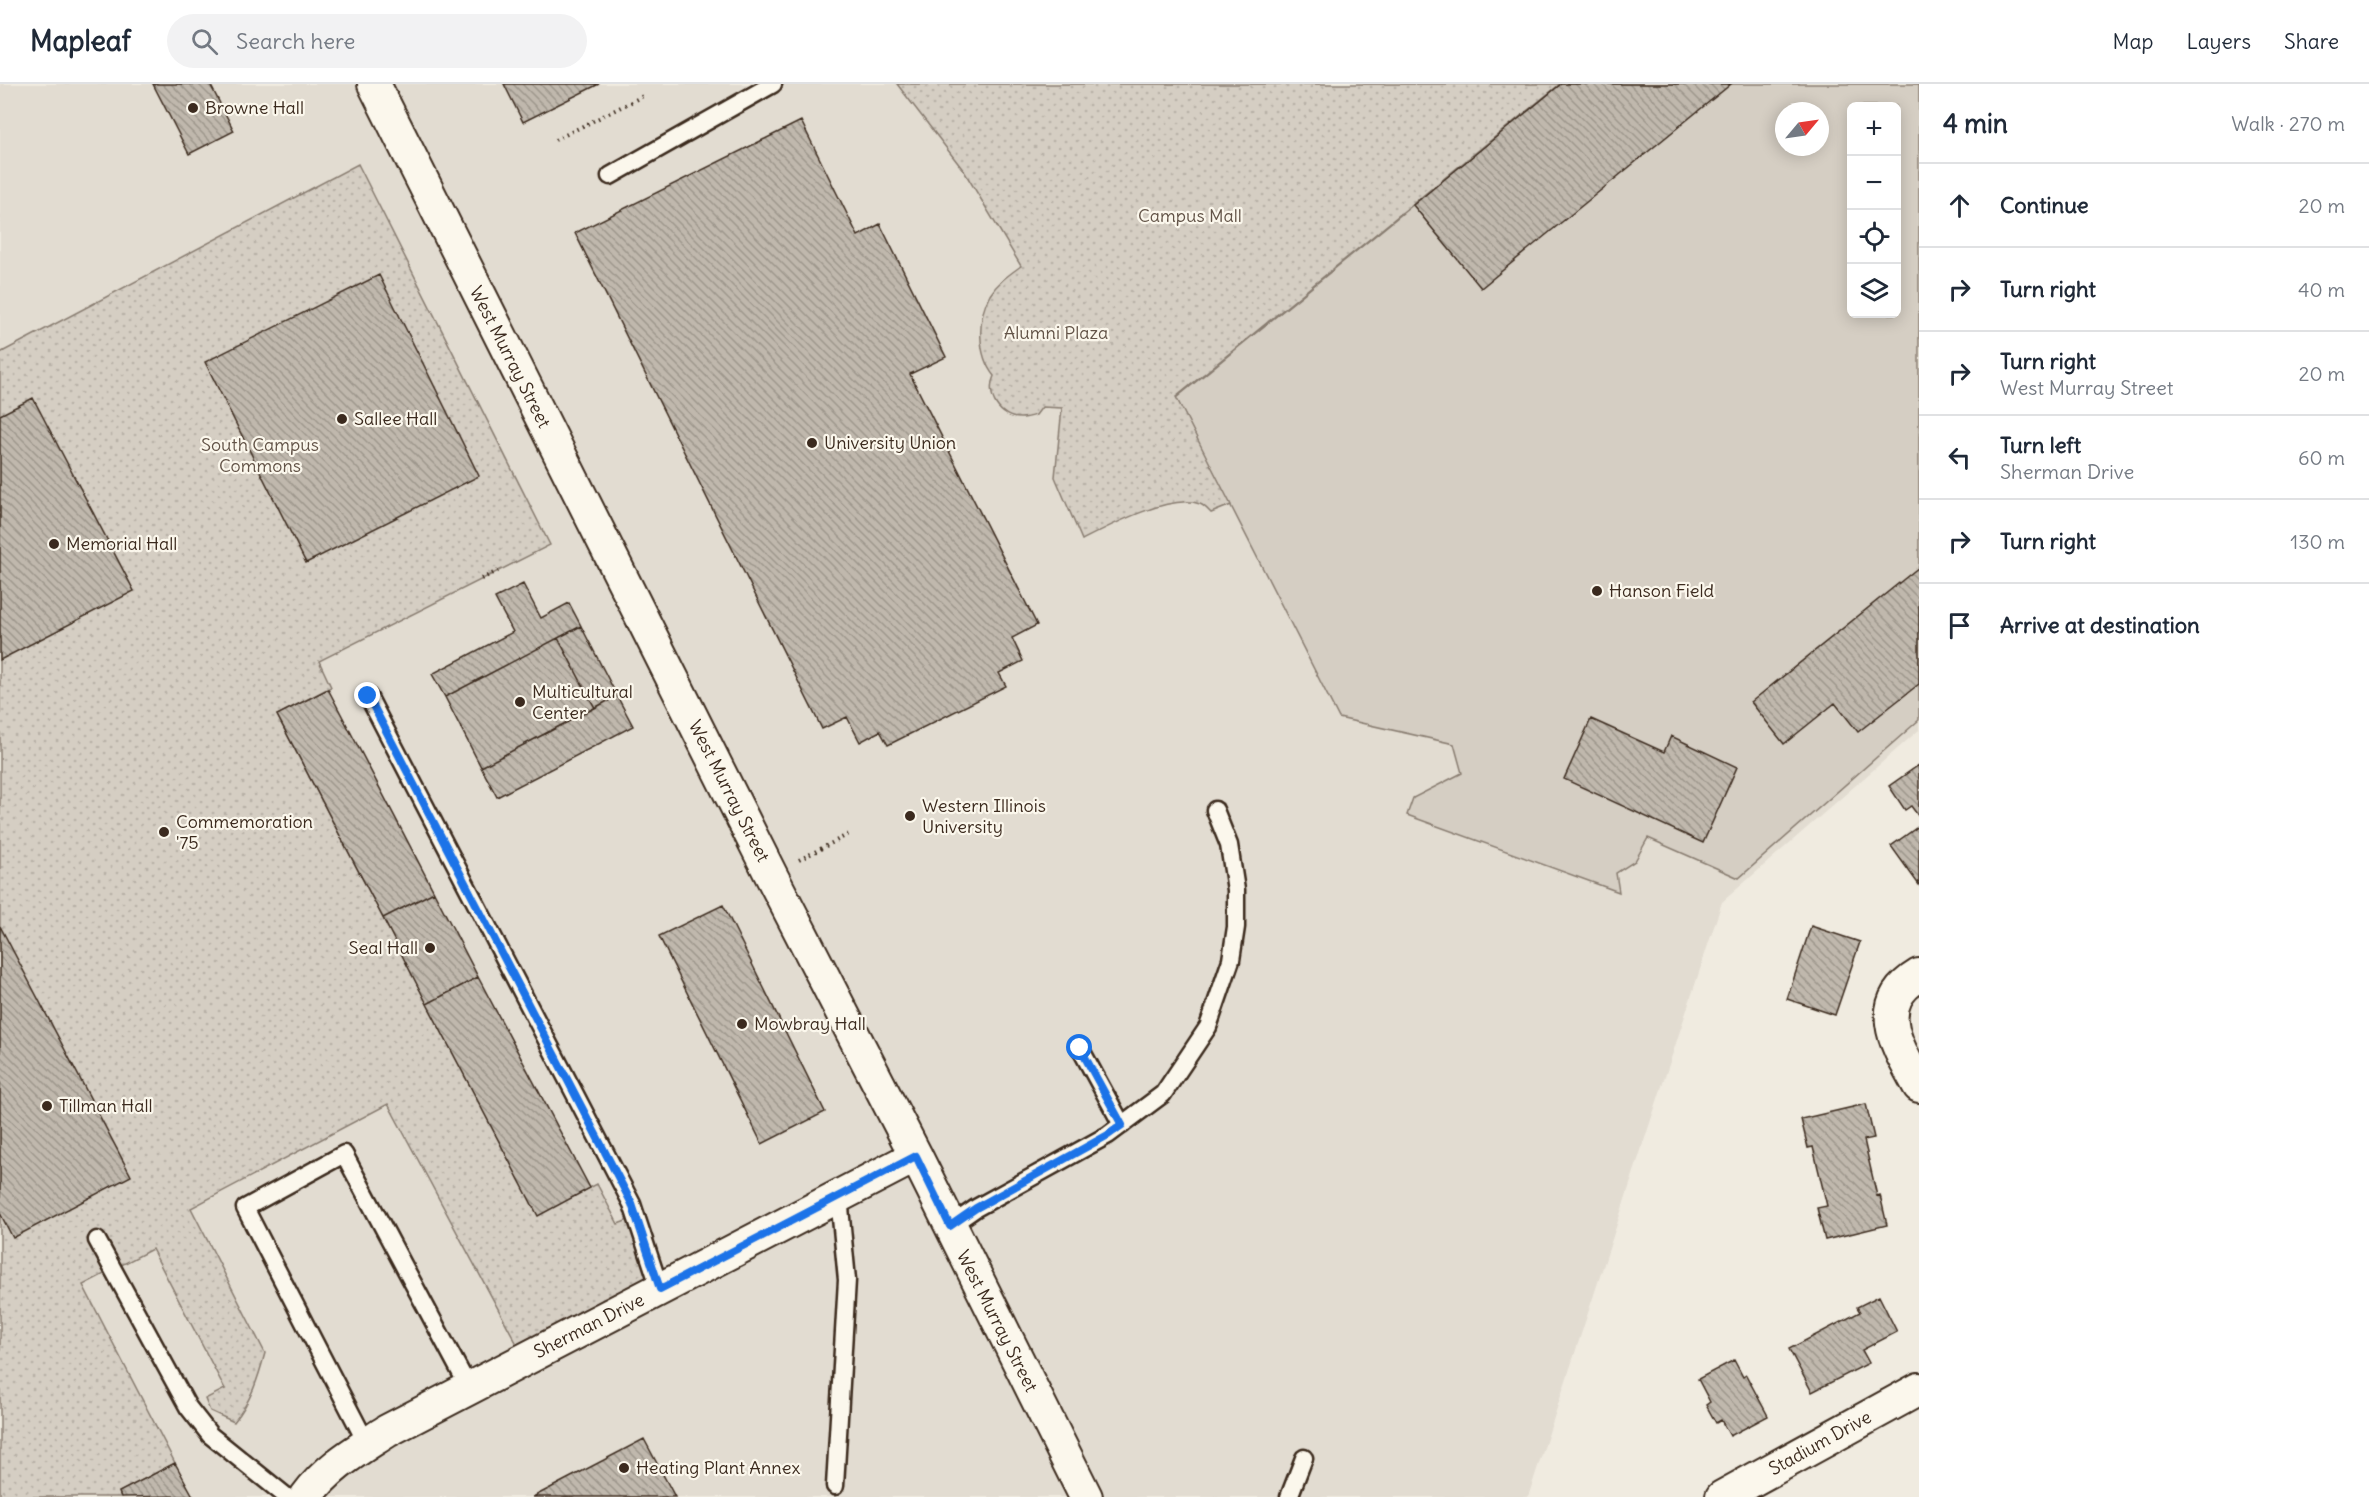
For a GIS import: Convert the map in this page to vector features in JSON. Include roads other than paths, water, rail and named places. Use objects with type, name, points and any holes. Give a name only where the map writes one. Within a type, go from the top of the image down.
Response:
[{"type":"street","name":"West Murray Street","points":[[374,84],[1086,1497]]},
{"type":"street","points":[[1919,975],[1902,989],[1895,1002],[1891,1028],[1895,1041],[1919,1086]]},
{"type":"street","name":"Sherman Drive","points":[[306,1497],[320,1478],[336,1464],[387,1431],[916,1156]]},
{"type":"street","name":"Stadium Drive","points":[[1722,1497],[1767,1486],[1919,1389]]},
{"type":"lane","points":[[610,176],[773,84]]},
{"type":"lane","points":[[368,696],[632,1204],[660,1289]]},
{"type":"lane","points":[[950,1226],[976,1208],[1108,1135],[1163,1094],[1208,1028],[1231,960],[1236,927],[1236,890],[1228,845],[1215,810]]},
{"type":"lane","points":[[1080,1048],[1122,1125]]},
{"type":"lane","points":[[367,1444],[245,1208],[344,1154],[469,1388]]},
{"type":"lane","points":[[835,1486],[847,1280],[838,1197]]},
{"type":"lane","points":[[97,1240],[188,1407],[210,1435],[287,1497]]},
{"type":"lane","points":[[1289,1497],[1304,1458]]},
{"type":"place","name":"Browne Hall","points":[[193,108]]},
{"type":"place","name":"Sallee Hall","points":[[342,419]]},
{"type":"place","name":"University Union","points":[[812,443]]},
{"type":"place","name":"Memorial Hall","points":[[54,544]]},
{"type":"place","name":"Hanson Field","points":[[1597,591]]},
{"type":"place","name":"Multicultural Center","points":[[520,702]]},
{"type":"place","name":"Western Illinois University","points":[[910,816]]},
{"type":"place","name":"Commemoration '75","points":[[164,832]]},
{"type":"place","name":"Seal Hall","points":[[430,948]]},
{"type":"place","name":"Mowbray Hall","points":[[742,1024]]},
{"type":"place","name":"Tillman Hall","points":[[47,1106]]},
{"type":"place","name":"Heating Plant Annex","points":[[624,1468]]},
{"type":"park label","name":"Campus Mall","points":[[1190,216]]},
{"type":"park label","name":"Alumni Plaza","points":[[1056,333]]},
{"type":"park label","name":"South Campus Commons","points":[[260,455]]}]
